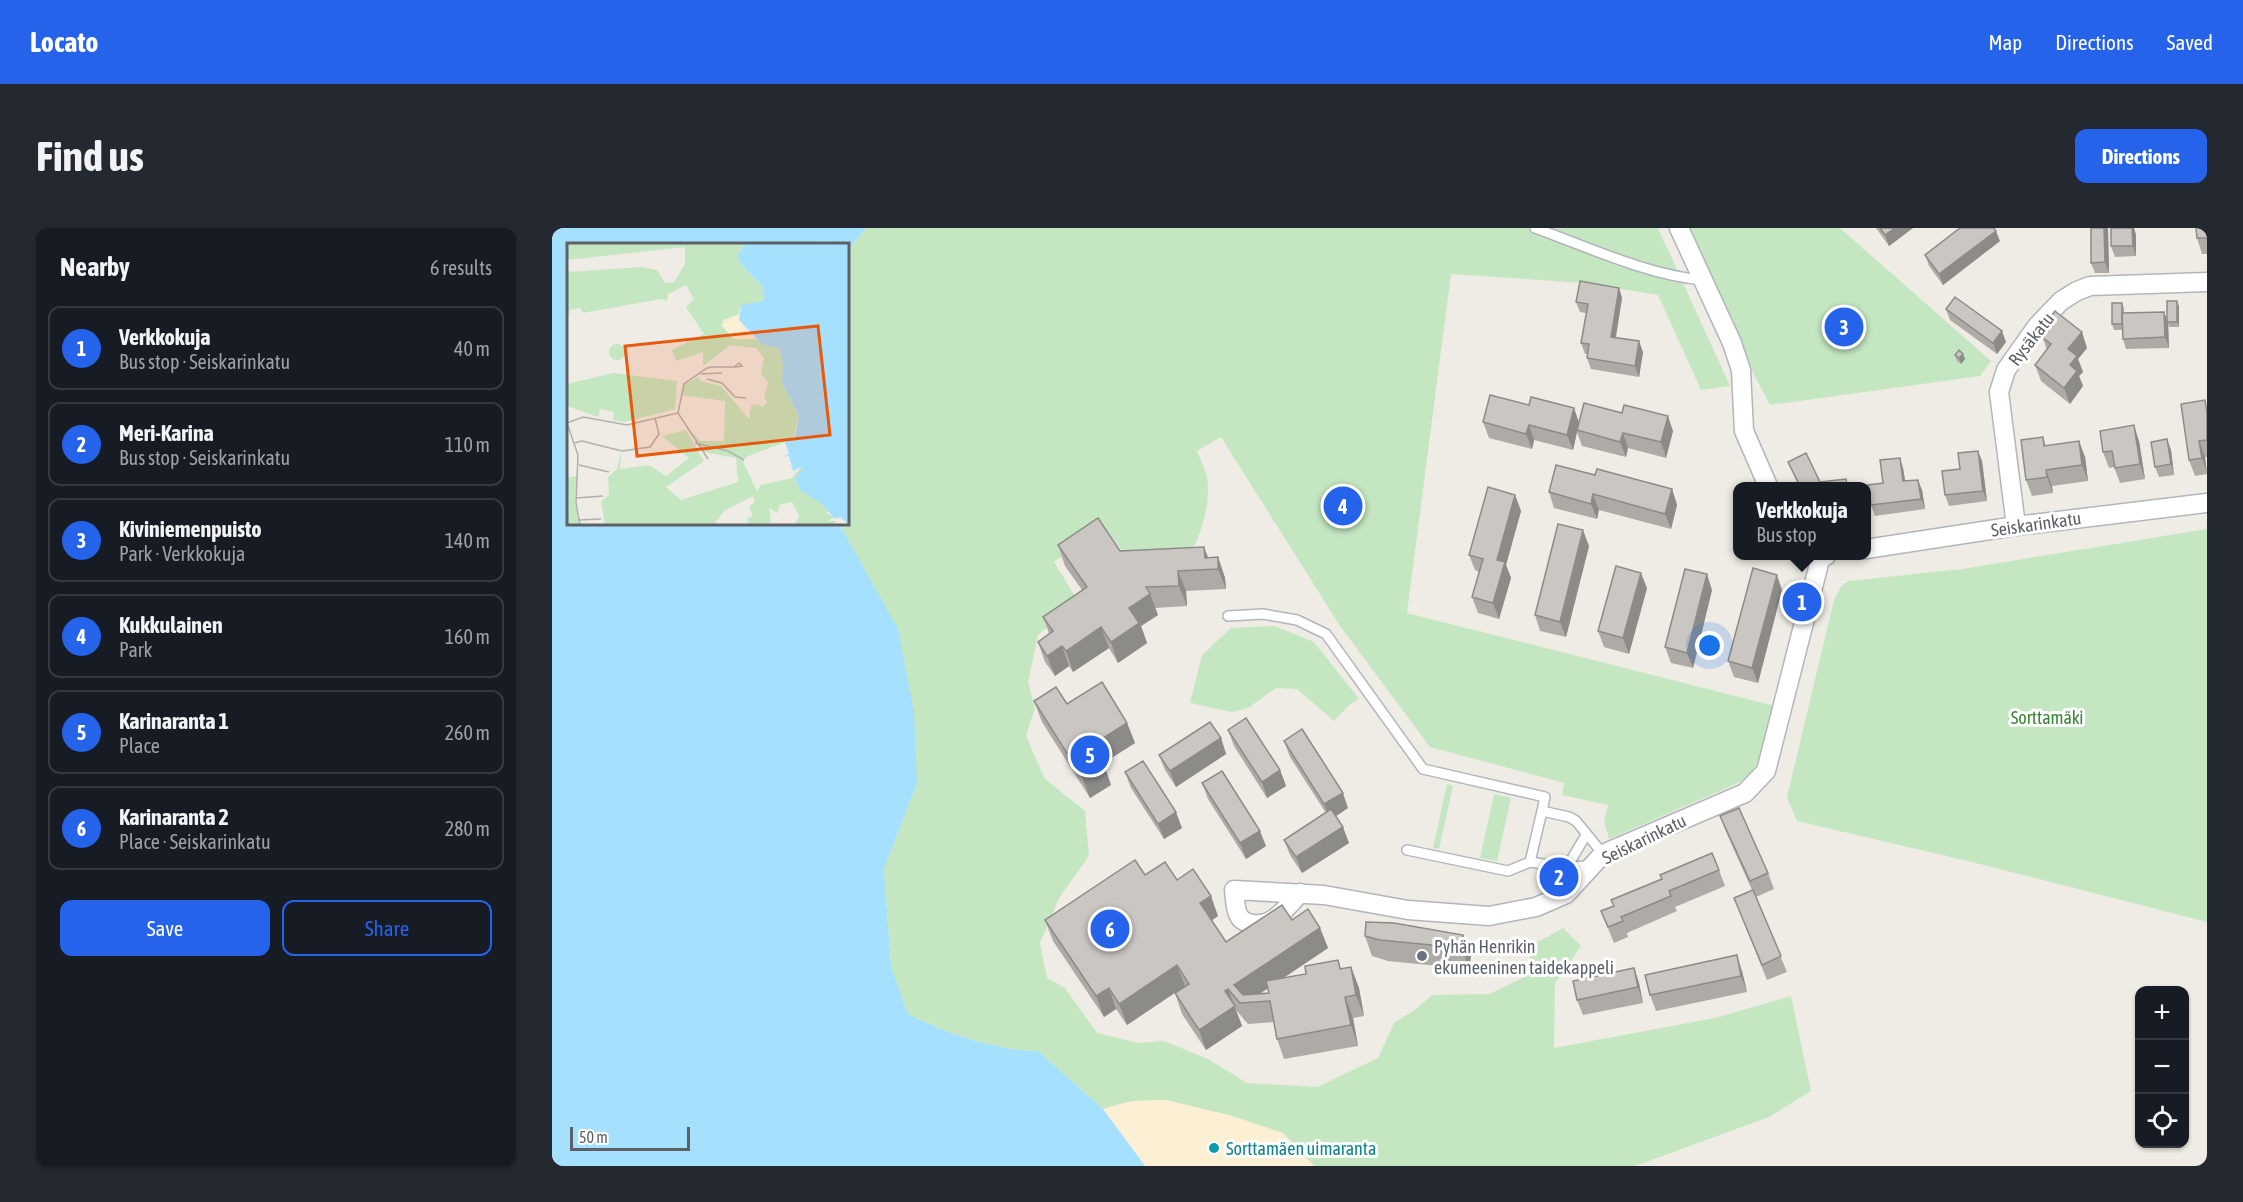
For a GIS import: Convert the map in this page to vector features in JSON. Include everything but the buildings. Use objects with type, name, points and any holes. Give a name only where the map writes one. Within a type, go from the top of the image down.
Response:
[{"type":"street","points":[[1679,228],[1732,343],[1741,370],[1744,431],[1766,482]]},
{"type":"street","name":"Rysäkatu","points":[[2016,526],[1999,392],[2006,370],[2037,327],[2061,301],[2090,286],[2207,282]]},
{"type":"street","name":"Seiskarinkatu","points":[[1871,548],[2016,526],[2207,503]]},
{"type":"street","name":"Seiskarinkatu","points":[[1300,893],[1408,910],[1489,916],[1536,907],[1566,894],[1598,860],[1745,793],[1766,771],[1817,560]]},
{"type":"lane","points":[[1535,228],[1659,272],[1703,279]]},
{"type":"lane","points":[[1228,616],[1263,614],[1297,620],[1326,634],[1423,769],[1545,797],[1530,862]]},
{"type":"lane","points":[[1407,850],[1508,871],[1530,862],[1567,867],[1598,860],[1586,835],[1576,821],[1569,817],[1542,811]]},
{"type":"lane","points":[[1567,867],[1586,835]]},
{"type":"green space","points":[[866,228],[1658,228],[1730,386],[1701,390],[1658,295],[1585,283],[1451,274],[1407,613],[1775,706],[1767,739],[1753,770],[1736,784],[1609,839],[1604,821],[1608,805],[1562,795],[1564,783],[1430,747],[1340,626],[1221,437],[1197,451],[1207,477],[1208,495],[1203,524],[1192,550],[1129,561],[1105,527],[1054,562],[1078,601],[1038,635],[1028,682],[1035,708],[1026,736],[1045,779],[1085,811],[1089,856],[1059,898],[1040,943],[1047,978],[1065,988],[1097,1033],[1138,1043],[1164,1041],[1208,1059],[1247,1083],[1317,1087],[1378,1058],[1394,1023],[1432,995],[1490,994],[1524,977],[1534,944],[1563,928],[1581,946],[1555,983],[1554,1048],[1715,1018],[1791,996],[1811,1091],[1769,1117],[1635,1166],[1314,1166],[1283,1133],[1232,1116],[1166,1100],[1132,1101],[1103,1109],[1038,1051],[1004,1048],[972,1040],[908,1014],[891,966],[884,869],[917,783],[862,566],[840,525],[849,525],[849,249]]},
{"type":"green space","points":[[1689,228],[1840,228],[1991,361],[1980,376],[1770,405],[1751,369]]},
{"type":"green space","name":"Sorttamäki","points":[[2207,529],[2207,922],[1976,863],[1797,821],[1787,797],[1834,600],[1842,585],[1849,581],[1962,569]]},
{"type":"green space","points":[[1274,626],[1314,642],[1359,699],[1348,706],[1334,721],[1297,689],[1276,688],[1248,708],[1232,712],[1190,703],[1202,655],[1231,628]]},
{"type":"green space","points":[[1447,784],[1453,786],[1439,849],[1433,848]]},
{"type":"green space","points":[[1494,794],[1511,798],[1497,861],[1480,858]]},
{"type":"sand","name":"Sorttamäen uimaranta","points":[[1166,1100],[1232,1116],[1283,1133],[1314,1166],[1145,1166],[1103,1109],[1132,1101]]},
{"type":"water","points":[[552,228],[866,228],[849,249],[849,243],[567,243],[567,525],[840,525],[898,629],[914,712],[917,783],[884,869],[891,966],[908,1014],[971,1040],[1004,1048],[1038,1051],[1103,1109],[1145,1166],[552,1166]]},
{"type":"place","name":"Kiviniemenpuisto","points":[[1844,327]]},
{"type":"place","name":"Kukkulainen","points":[[1343,506]]},
{"type":"place","name":"Verkkokuja","points":[[1802,602]]},
{"type":"place","name":"Karinaranta 1","points":[[1090,755]]},
{"type":"place","name":"Meri-Karina","points":[[1559,877]]},
{"type":"place","name":"Karinaranta 2","points":[[1110,929]]},
{"type":"place","name":"Pyhän Henrikin ekumeeninen taidekappeli","points":[[1422,956]]},
{"type":"place","name":"Sorttamäen uimaranta","points":[[1214,1148]]}]
